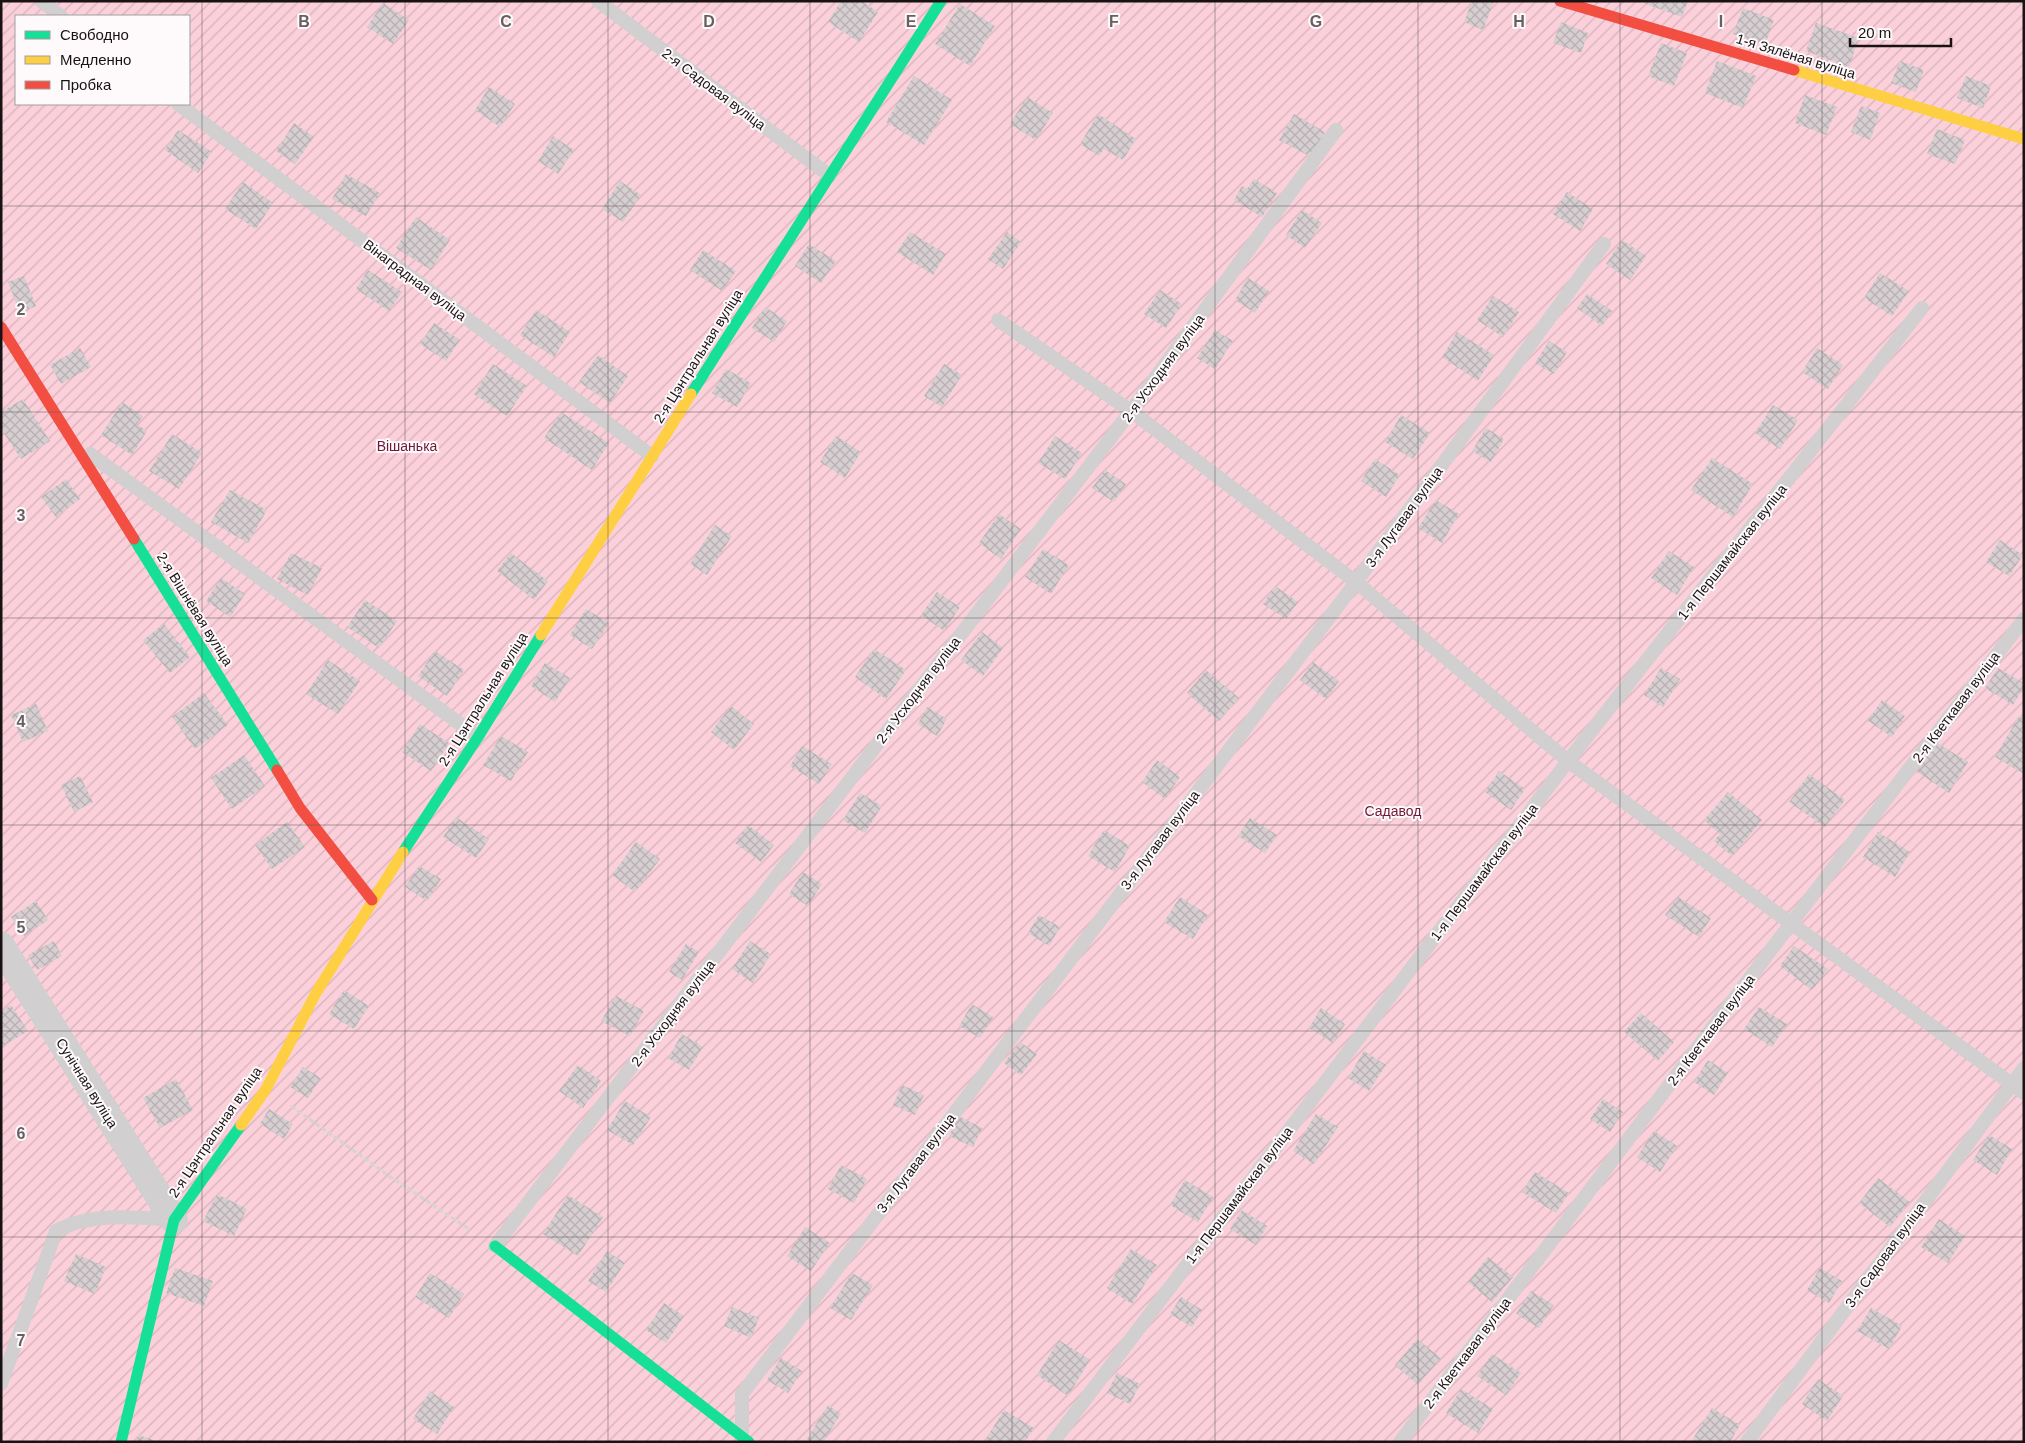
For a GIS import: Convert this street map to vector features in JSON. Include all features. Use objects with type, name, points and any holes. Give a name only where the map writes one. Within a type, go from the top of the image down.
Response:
[{"type":"street","name":"2-я Цэнтральная вуліца","points":[[121,1442],[174,1220],[266,1089],[316,993],[372,900],[478,737],[652,456],[941,1]]},
{"type":"street","name":"1-я Зялёная вуліца","points":[[1560,1],[2024,139]]},
{"type":"street","name":"2-я Вішнёвая вуліца","points":[[1,327],[76,444],[300,808],[372,900]]},
{"type":"street","name":"Сунічная вуліца","points":[[1,946],[174,1220]]},
{"type":"street","points":[[495,1246],[743,1440]]},
{"type":"lane","points":[[41,1],[60,15]]},
{"type":"lane","name":"2-я Садовая вуліца","points":[[598,1],[830,176]]},
{"type":"lane","name":"Вінаградная вуліца","points":[[179,105],[652,456]]},
{"type":"lane","name":"2-я Усходняя вуліца","points":[[495,1246],[1131,411],[1336,130]]},
{"type":"lane","name":"3-я Лугавая вуліца","points":[[743,1440],[742,1394],[1356,582],[1604,244]]},
{"type":"lane","name":"1-я Першамайская вуліца","points":[[1053,1442],[1568,761],[1922,308]]},
{"type":"lane","points":[[998,320],[1131,411],[1356,582],[1568,761],[1792,922],[2024,1093]]},
{"type":"lane","points":[[76,444],[478,737]]},
{"type":"lane","name":"2-я Кветкавая вуліца","points":[[1400,1442],[1792,922],[2024,619]]},
{"type":"lane","name":"3-я Садовая вуліца","points":[[1747,1442],[2024,1068]]},
{"type":"lane","points":[[1,1384],[56,1231],[69,1224],[122,1216],[174,1220]]},
{"type":"path","points":[[266,1089],[392,1178],[495,1246]]},
{"type":"green space","name":"Садавод","points":[[1,1],[2024,1],[2024,1442],[1,1442]]},
{"type":"building","points":[[841,1],[862,1],[878,12],[859,42],[828,22]]},
{"type":"building","points":[[1472,1],[1494,1],[1483,30],[1464,22]]},
{"type":"building","points":[[1646,1],[1688,1],[1682,17],[1645,4]]},
{"type":"building","points":[[383,3],[409,20],[393,44],[367,27]]},
{"type":"building","points":[[960,4],[995,26],[970,66],[935,44]]},
{"type":"building","points":[[1743,8],[1774,20],[1765,45],[1733,34]]},
{"type":"building","points":[[1561,22],[1588,33],[1581,53],[1553,43]]},
{"type":"building","points":[[1816,23],[1859,38],[1849,67],[1806,51]]},
{"type":"building","points":[[1661,43],[1687,53],[1674,86],[1648,76]]},
{"type":"building","points":[[1717,61],[1756,76],[1743,108],[1705,93]]},
{"type":"building","points":[[1900,61],[1924,70],[1916,92],[1891,83]]},
{"type":"building","points":[[914,76],[952,100],[924,145],[886,122]]},
{"type":"building","points":[[1966,76],[1991,86],[1983,108],[1957,98]]},
{"type":"building","points":[[489,87],[515,104],[500,127],[475,110]]},
{"type":"building","points":[[1805,95],[1837,107],[1826,135],[1795,123]]},
{"type":"building","points":[[1027,97],[1053,113],[1036,140],[1010,124]]},
{"type":"building","points":[[1861,106],[1880,113],[1870,140],[1851,132]]},
{"type":"building","points":[[1098,114],[1136,139],[1123,160],[1104,149],[1099,156],[1080,144]]},
{"type":"building","points":[[1294,114],[1325,132],[1311,157],[1279,140]]},
{"type":"building","points":[[294,123],[314,137],[295,164],[276,151]]},
{"type":"building","points":[[1937,129],[1965,140],[1955,164],[1927,154]]},
{"type":"building","points":[[178,130],[212,152],[198,173],[165,150]]},
{"type":"building","points":[[553,136],[574,150],[558,174],[538,161]]},
{"type":"building","points":[[346,174],[380,193],[366,216],[332,199]]},
{"type":"building","points":[[1254,179],[1277,193],[1262,217],[1234,200],[1242,186],[1247,189]]},
{"type":"building","points":[[620,181],[641,195],[623,222],[602,209]]},
{"type":"building","points":[[243,182],[273,203],[256,229],[225,209]]},
{"type":"building","points":[[1567,192],[1593,209],[1580,231],[1553,214]]},
{"type":"building","points":[[1302,210],[1322,223],[1305,248],[1286,235]]},
{"type":"building","points":[[416,217],[450,240],[431,270],[396,248]]},
{"type":"building","points":[[910,232],[946,254],[933,275],[897,252]]},
{"type":"building","points":[[1007,232],[1021,242],[1003,269],[988,259]]},
{"type":"building","points":[[1622,240],[1646,256],[1630,280],[1606,264]]},
{"type":"building","points":[[809,244],[836,261],[821,283],[795,266]]},
{"type":"building","points":[[703,250],[736,271],[722,291],[690,270]]},
{"type":"building","points":[[368,270],[402,292],[389,311],[356,289]]},
{"type":"building","points":[[1880,273],[1909,291],[1892,316],[1864,298]]},
{"type":"building","points":[[24,276],[36,306],[20,313],[8,282]]},
{"type":"building","points":[[1248,278],[1269,291],[1255,313],[1235,300]]},
{"type":"building","points":[[1160,290],[1182,304],[1166,328],[1144,314]]},
{"type":"building","points":[[1587,294],[1612,311],[1602,326],[1577,308]]},
{"type":"building","points":[[1493,296],[1519,312],[1503,337],[1477,320]]},
{"type":"building","points":[[765,307],[787,321],[774,342],[752,328]]},
{"type":"building","points":[[536,310],[570,332],[554,357],[520,335]]},
{"type":"building","points":[[434,323],[460,340],[446,361],[420,344]]},
{"type":"building","points":[[1215,330],[1233,341],[1215,369],[1197,358]]},
{"type":"building","points":[[1457,332],[1494,355],[1478,381],[1442,357]]},
{"type":"building","points":[[1549,341],[1567,352],[1554,374],[1535,363]]},
{"type":"building","points":[[80,348],[91,367],[61,384],[50,365]]},
{"type":"building","points":[[1817,348],[1843,365],[1828,389],[1802,372]]},
{"type":"building","points":[[598,355],[628,376],[610,403],[579,382]]},
{"type":"building","points":[[493,364],[527,386],[507,416],[474,394]]},
{"type":"building","points":[[944,364],[962,375],[942,407],[924,396]]},
{"type":"building","points":[[726,369],[751,383],[737,407],[712,393]]},
{"type":"building","points":[[23,399],[50,441],[21,459],[1,429],[1,412]]},
{"type":"building","points":[[122,402],[143,416],[137,424],[147,431],[132,455],[101,435]]},
{"type":"building","points":[[1773,405],[1798,420],[1780,449],[1755,433]]},
{"type":"building","points":[[561,412],[609,443],[592,470],[544,438]]},
{"type":"building","points":[[1401,415],[1430,433],[1413,459],[1385,442]]},
{"type":"building","points":[[1486,428],[1504,439],[1491,462],[1472,451]]},
{"type":"building","points":[[172,434],[202,453],[179,489],[149,471]]},
{"type":"building","points":[[836,436],[861,452],[845,478],[820,462]]},
{"type":"building","points":[[1055,436],[1082,453],[1065,479],[1038,463]]},
{"type":"building","points":[[1712,458],[1753,484],[1733,517],[1691,490]]},
{"type":"building","points":[[1375,459],[1400,475],[1386,497],[1361,481]]},
{"type":"building","points":[[1105,470],[1126,484],[1114,502],[1092,488]]},
{"type":"building","points":[[66,479],[80,499],[56,517],[41,497]]},
{"type":"building","points":[[230,490],[267,510],[248,543],[211,522]]},
{"type":"building","points":[[1436,500],[1459,514],[1442,543],[1418,528]]},
{"type":"building","points":[[999,514],[1021,529],[1001,559],[979,543]]},
{"type":"building","points":[[715,525],[732,536],[707,575],[690,564]]},
{"type":"building","points":[[2000,540],[2023,555],[2009,576],[1986,562]]},
{"type":"building","points":[[1043,549],[1069,565],[1051,594],[1025,577]]},
{"type":"building","points":[[1669,551],[1694,567],[1677,595],[1651,578]]},
{"type":"building","points":[[291,553],[322,568],[308,595],[277,579]]},
{"type":"building","points":[[511,553],[548,581],[534,600],[497,571]]},
{"type":"building","points":[[221,578],[245,594],[230,617],[206,601]]},
{"type":"building","points":[[1275,586],[1298,602],[1286,619],[1263,604]]},
{"type":"building","points":[[937,592],[960,607],[944,631],[921,615]]},
{"type":"building","points":[[365,600],[397,621],[379,648],[347,627]]},
{"type":"building","points":[[586,609],[609,623],[592,649],[570,635]]},
{"type":"building","points":[[164,624],[190,657],[170,673],[143,640]]},
{"type":"building","points":[[982,632],[1003,648],[983,676],[961,660]]},
{"type":"building","points":[[874,649],[906,670],[886,699],[855,677]]},
{"type":"building","points":[[435,651],[464,670],[447,696],[418,676]]},
{"type":"building","points":[[328,660],[360,681],[338,714],[306,694]]},
{"type":"building","points":[[1313,662],[1339,681],[1326,699],[1300,680]]},
{"type":"building","points":[[545,663],[570,678],[555,702],[531,686]]},
{"type":"building","points":[[1661,668],[1680,679],[1663,707],[1644,695]]},
{"type":"building","points":[[1998,668],[2024,683],[2024,687],[2013,705],[1985,688]]},
{"type":"building","points":[[1206,670],[1239,698],[1219,721],[1187,693]]},
{"type":"building","points":[[204,693],[228,725],[195,749],[172,717]]},
{"type":"building","points":[[1882,700],[1905,716],[1892,737],[1868,721]]},
{"type":"building","points":[[36,704],[48,731],[23,742],[11,715]]},
{"type":"building","points":[[731,706],[754,724],[734,750],[711,732]]},
{"type":"building","points":[[927,707],[947,719],[937,736],[918,724]]},
{"type":"building","points":[[2019,716],[2024,719],[2024,774],[1995,757]]},
{"type":"building","points":[[420,724],[449,743],[431,771],[402,752]]},
{"type":"building","points":[[501,736],[528,752],[511,781],[483,765]]},
{"type":"building","points":[[1936,742],[1968,762],[1949,793],[1917,772]]},
{"type":"building","points":[[802,746],[832,764],[819,784],[790,766]]},
{"type":"building","points":[[244,755],[265,786],[232,809],[211,778]]},
{"type":"building","points":[[1157,760],[1180,777],[1165,799],[1142,782]]},
{"type":"building","points":[[1499,771],[1525,789],[1511,810],[1485,792]]},
{"type":"building","points":[[1809,774],[1845,800],[1825,827],[1789,802]]},
{"type":"building","points":[[80,776],[93,802],[74,812],[61,785]]},
{"type":"building","points":[[1728,792],[1762,820],[1732,856],[1714,841],[1720,834],[1704,820]]},
{"type":"building","points":[[860,793],[882,806],[865,833],[843,820]]},
{"type":"building","points":[[456,817],[489,839],[476,858],[443,837]]},
{"type":"building","points":[[1250,818],[1277,835],[1265,853],[1238,836]]},
{"type":"building","points":[[287,822],[305,847],[272,869],[255,845]]},
{"type":"building","points":[[748,825],[774,845],[761,862],[735,843]]},
{"type":"building","points":[[1104,830],[1130,846],[1115,872],[1088,856]]},
{"type":"building","points":[[1878,832],[1910,852],[1895,877],[1863,857]]},
{"type":"building","points":[[636,842],[660,859],[635,892],[612,875]]},
{"type":"building","points":[[419,866],[441,879],[427,901],[405,887]]},
{"type":"building","points":[[803,872],[822,884],[808,906],[789,894]]},
{"type":"building","points":[[1180,897],[1208,915],[1193,939],[1164,922]]},
{"type":"building","points":[[1678,897],[1711,918],[1699,937],[1665,915]]},
{"type":"building","points":[[36,901],[48,920],[24,936],[11,917]]},
{"type":"building","points":[[1039,915],[1060,927],[1049,946],[1028,933]]},
{"type":"building","points":[[54,941],[62,956],[37,970],[28,955]]},
{"type":"building","points":[[750,941],[771,954],[753,983],[732,969]]},
{"type":"building","points":[[686,944],[699,952],[682,980],[669,972]]},
{"type":"building","points":[[1794,946],[1828,969],[1812,990],[1780,966]]},
{"type":"building","points":[[344,990],[369,1006],[354,1029],[329,1014]]},
{"type":"building","points":[[616,996],[644,1011],[630,1036],[601,1021]]},
{"type":"building","points":[[972,1004],[993,1017],[980,1038],[959,1026]]},
{"type":"building","points":[[11,1005],[28,1031],[1,1047],[1,1012]]},
{"type":"building","points":[[1759,1007],[1787,1024],[1772,1047],[1744,1029]]},
{"type":"building","points":[[1321,1008],[1345,1024],[1333,1043],[1309,1028]]},
{"type":"building","points":[[1641,1013],[1674,1042],[1658,1061],[1624,1032]]},
{"type":"building","points":[[682,1034],[703,1047],[689,1070],[668,1058]]},
{"type":"building","points":[[1020,1042],[1037,1054],[1021,1075],[1004,1063]]},
{"type":"building","points":[[1364,1051],[1386,1065],[1369,1091],[1348,1078]]},
{"type":"building","points":[[1708,1060],[1728,1073],[1714,1095],[1694,1082]]},
{"type":"building","points":[[578,1065],[601,1081],[583,1108],[559,1091]]},
{"type":"building","points":[[303,1067],[321,1078],[308,1098],[290,1087]]},
{"type":"building","points":[[176,1079],[193,1110],[160,1128],[143,1098]]},
{"type":"building","points":[[902,1085],[924,1095],[915,1115],[893,1105]]},
{"type":"building","points":[[1603,1099],[1623,1112],[1610,1132],[1590,1119]]},
{"type":"building","points":[[625,1101],[651,1117],[633,1145],[607,1130]]},
{"type":"building","points":[[269,1109],[293,1124],[284,1139],[260,1124]]},
{"type":"building","points":[[1316,1114],[1338,1127],[1314,1164],[1293,1151]]},
{"type":"building","points":[[959,1116],[982,1128],[973,1147],[949,1136]]},
{"type":"building","points":[[1654,1131],[1677,1146],[1660,1172],[1637,1157]]},
{"type":"building","points":[[1989,1135],[2012,1149],[1997,1175],[1973,1160]]},
{"type":"building","points":[[841,1165],[867,1179],[854,1203],[828,1189]]},
{"type":"building","points":[[1535,1172],[1569,1193],[1556,1213],[1522,1192]]},
{"type":"building","points":[[1878,1178],[1910,1202],[1890,1227],[1859,1203]]},
{"type":"building","points":[[1185,1180],[1213,1197],[1198,1222],[1170,1205]]},
{"type":"building","points":[[217,1194],[247,1209],[234,1236],[203,1221]]},
{"type":"building","points":[[568,1195],[603,1217],[578,1256],[543,1234]]},
{"type":"building","points":[[1242,1210],[1267,1226],[1256,1245],[1230,1229]]},
{"type":"building","points":[[1939,1219],[1965,1236],[1948,1263],[1921,1247]]},
{"type":"building","points":[[805,1227],[830,1243],[811,1271],[787,1256]]},
{"type":"building","points":[[1131,1249],[1157,1265],[1132,1304],[1107,1288]]},
{"type":"building","points":[[607,1251],[625,1263],[606,1292],[588,1281]]},
{"type":"building","points":[[76,1254],[106,1267],[95,1294],[64,1281]]},
{"type":"building","points":[[1488,1257],[1513,1277],[1492,1302],[1468,1282]]},
{"type":"building","points":[[175,1268],[213,1281],[204,1306],[166,1293]]},
{"type":"building","points":[[1820,1268],[1842,1281],[1829,1303],[1807,1290]]},
{"type":"building","points":[[430,1273],[464,1294],[449,1318],[415,1297]]},
{"type":"building","points":[[852,1273],[873,1285],[851,1320],[830,1308]]},
{"type":"building","points":[[1531,1291],[1554,1305],[1539,1328],[1516,1314]]},
{"type":"building","points":[[1181,1297],[1202,1310],[1192,1327],[1170,1314]]},
{"type":"building","points":[[664,1303],[684,1316],[666,1343],[646,1330]]},
{"type":"building","points":[[732,1307],[759,1318],[751,1338],[724,1326]]},
{"type":"building","points":[[1871,1308],[1902,1326],[1889,1349],[1857,1331]]},
{"type":"building","points":[[1417,1339],[1441,1358],[1418,1385],[1395,1365]]},
{"type":"building","points":[[1059,1340],[1090,1360],[1068,1396],[1037,1375]]},
{"type":"building","points":[[1492,1354],[1521,1373],[1506,1395],[1477,1376]]},
{"type":"building","points":[[781,1358],[802,1371],[788,1393],[767,1380]]},
{"type":"building","points":[[1117,1373],[1140,1384],[1130,1404],[1107,1393]]},
{"type":"building","points":[[1818,1379],[1843,1396],[1827,1421],[1802,1404]]},
{"type":"building","points":[[1461,1389],[1493,1409],[1478,1433],[1446,1413]]},
{"type":"building","points":[[430,1391],[454,1407],[437,1434],[413,1419]]},
{"type":"building","points":[[828,1405],[841,1414],[823,1442],[811,1442],[807,1439]]},
{"type":"building","points":[[1712,1408],[1740,1425],[1730,1442],[1691,1442]]},
{"type":"building","points":[[1004,1410],[1034,1428],[1025,1442],[984,1442]]},
{"type":"building","points":[[138,1435],[157,1441],[157,1442],[137,1442]]},
{"type":"traffic: fast","points":[[691,394],[941,1]]},
{"type":"traffic: fast","points":[[134,539],[277,770]]},
{"type":"traffic: fast","points":[[403,852],[478,737],[541,635]]},
{"type":"traffic: fast","points":[[121,1442],[174,1220],[241,1125]]},
{"type":"traffic: fast","points":[[495,1246],[749,1442]]},
{"type":"traffic: slow","points":[[1794,70],[2024,139]]},
{"type":"traffic: slow","points":[[541,635],[691,394]]},
{"type":"traffic: slow","points":[[241,1125],[266,1089],[316,993],[403,852]]},
{"type":"traffic: jam","points":[[1560,1],[1794,70]]},
{"type":"traffic: jam","points":[[1,327],[134,539]]},
{"type":"traffic: jam","points":[[277,770],[300,808],[372,900]]},
{"type":"park label","name":"Вішанька","points":[[407,446]]}]
